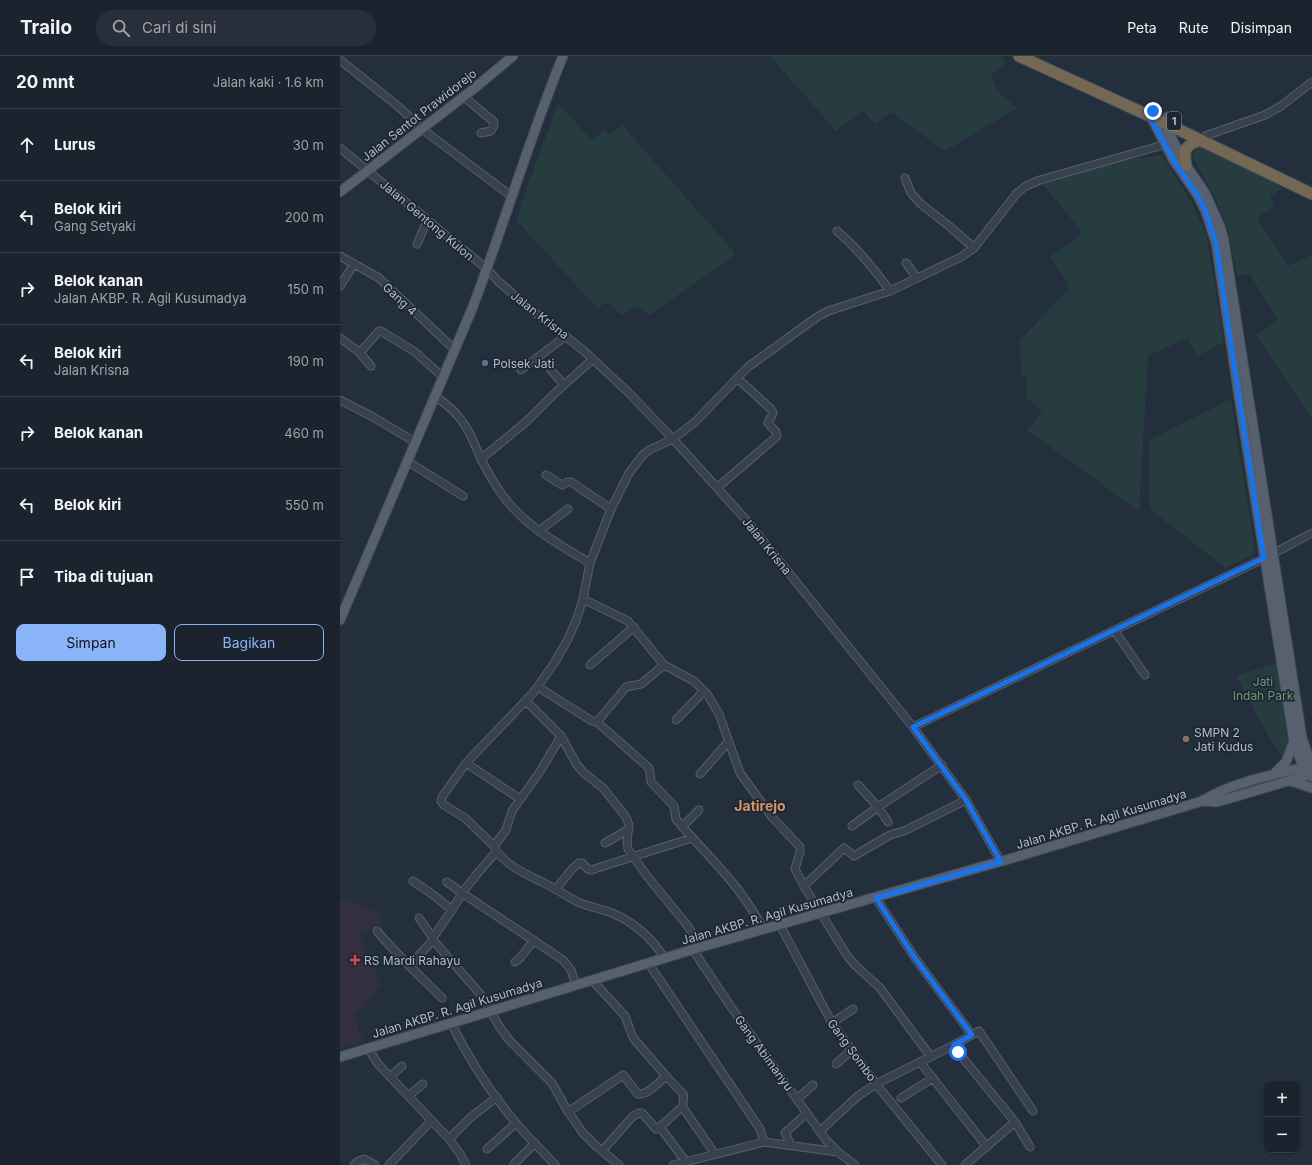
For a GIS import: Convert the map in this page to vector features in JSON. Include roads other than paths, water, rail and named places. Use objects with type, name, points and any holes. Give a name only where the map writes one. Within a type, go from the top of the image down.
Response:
[{"type":"highway","name":"1","points":[[1019,56],[1166,120],[1312,194]]},
{"type":"highway","name":"1","points":[[1035,56],[1152,114]]},
{"type":"highway","name":"1","points":[[1202,138],[1312,187]]},
{"type":"highway","points":[[1186,165],[1185,151],[1187,146],[1202,138]]},
{"type":"main road","name":"Jalan Sentot Prawidorejo","points":[[340,192],[513,56]]},
{"type":"main road","points":[[340,620],[455,350],[487,270],[544,102],[563,56]]},
{"type":"main road","points":[[1152,114],[1170,143],[1205,192],[1220,226],[1224,241],[1294,741],[1310,770]]},
{"type":"main road","points":[[1166,120],[1174,161],[1198,196],[1206,212],[1216,243],[1240,404],[1310,770]]},
{"type":"main road","points":[[1302,734],[1312,743]]},
{"type":"main road","points":[[1272,775],[1286,762],[1294,741]]},
{"type":"main road","name":"Jalan AKBP. R. Agil Kusumadya","points":[[1202,802],[1217,792],[1272,775],[1310,770]]},
{"type":"main road","name":"Jalan AKBP. R. Agil Kusumadya","points":[[340,1057],[763,929],[1001,862],[1202,802],[1217,802],[1289,781],[1310,770]]},
{"type":"main road","points":[[1289,781],[1312,788]]},
{"type":"street","points":[[340,60],[399,107],[422,129],[511,196]]},
{"type":"street","points":[[1202,138],[1265,115],[1281,106],[1312,82]]},
{"type":"street","points":[[464,96],[494,122],[494,125],[490,131],[481,132]]},
{"type":"street","points":[[665,958],[658,947],[632,925],[613,914],[580,903],[516,869],[465,818],[444,805],[441,801],[442,797],[466,763],[526,701],[538,687],[555,662],[576,621],[583,599],[590,562],[624,481],[637,461],[649,450],[673,439],[700,418],[754,362],[817,317],[828,311],[890,291],[961,257],[974,248],[1012,198],[1026,186],[1040,180],[1170,143]]},
{"type":"street","name":"Jalan Gentong Kulon","points":[[340,148],[487,270]]},
{"type":"street","points":[[905,178],[911,192],[921,204],[974,248]]},
{"type":"street","points":[[417,244],[427,220]]},
{"type":"street","points":[[836,231],[848,241],[880,277],[890,291]]},
{"type":"street","name":"Gang 4","points":[[340,256],[379,278],[455,350]]},
{"type":"street","points":[[906,263],[917,278]]},
{"type":"street","points":[[340,286],[354,264]]},
{"type":"street","name":"Jalan Krisna","points":[[487,270],[529,308],[593,359],[628,392],[718,487],[913,727],[942,765],[966,800],[1001,862]]},
{"type":"street","points":[[359,352],[379,331],[381,331],[415,352],[443,377]]},
{"type":"street","points":[[521,370],[566,336]]},
{"type":"street","points":[[340,338],[359,352],[371,366]]},
{"type":"street","points":[[481,459],[527,421],[593,359]]},
{"type":"street","points":[[552,370],[564,385]]},
{"type":"street","points":[[718,487],[777,436],[776,432],[768,423],[773,413],[772,409],[737,378]]},
{"type":"street","points":[[435,396],[447,404],[461,419],[471,436],[481,459],[502,494],[516,512],[538,531],[590,562]]},
{"type":"street","points":[[340,400],[373,416],[415,442]]},
{"type":"street","points":[[407,461],[463,496]]},
{"type":"street","points":[[546,475],[562,484],[568,482],[574,484],[583,492],[611,509]]},
{"type":"street","points":[[538,531],[568,509]]},
{"type":"street","points":[[913,727],[1268,556],[1312,533]]},
{"type":"street","points":[[583,599],[623,618],[634,627],[664,665],[690,679],[704,691],[716,707],[736,766],[744,780],[772,817],[800,847],[795,869],[848,957],[880,988],[931,1057]]},
{"type":"street","points":[[590,665],[634,627]]},
{"type":"street","points":[[1114,630],[1145,675]]},
{"type":"street","points":[[597,722],[626,687],[641,684],[664,665]]},
{"type":"street","points":[[538,687],[592,722],[597,722],[648,767],[652,782],[672,803],[675,809],[676,819],[743,895],[754,911],[763,929]]},
{"type":"street","points":[[676,720],[704,691]]},
{"type":"street","points":[[526,701],[561,736],[577,765],[584,773],[603,788],[626,816],[629,825],[627,845],[633,856]]},
{"type":"street","points":[[410,965],[433,939],[462,893],[495,849],[506,830],[512,811],[539,773],[561,736]]},
{"type":"street","points":[[700,774],[728,742]]},
{"type":"street","points":[[466,763],[520,799]]},
{"type":"street","points":[[852,826],[942,765]]},
{"type":"street","points":[[858,785],[878,807],[888,822]]},
{"type":"street","points":[[804,886],[844,848],[854,856],[890,835],[904,831],[966,800]]},
{"type":"street","points":[[682,827],[699,810]]},
{"type":"street","points":[[604,843],[629,829]]},
{"type":"street","points":[[556,889],[572,869],[579,863],[582,863],[588,870],[591,870],[692,838]]},
{"type":"street","name":"Gang Abimanyu","points":[[633,856],[686,925],[697,949],[731,1007],[829,1145],[855,1165]]},
{"type":"street","points":[[412,881],[432,894],[452,910]]},
{"type":"street","points":[[448,882],[462,893],[563,960],[571,970],[576,985]]},
{"type":"street","points":[[876,898],[915,958],[972,1035]]},
{"type":"street","points":[[419,918],[433,939],[481,996],[510,1041],[552,1083],[568,1112],[583,1133],[619,1165]]},
{"type":"street","name":"Gang Sombo","points":[[780,925],[832,1023],[876,1084],[942,1165]]},
{"type":"street","points":[[377,931],[395,953],[410,965],[442,998]]},
{"type":"street","points":[[515,962],[534,940]]},
{"type":"street","points":[[649,964],[760,1129],[764,1142]]},
{"type":"street","points":[[592,980],[625,1016],[632,1035],[683,1094],[683,1106],[715,1154]]},
{"type":"street","points":[[832,1023],[853,1009]]},
{"type":"street","points":[[451,1023],[467,1054],[516,1123],[555,1165]]},
{"type":"street","points":[[820,1131],[858,1096],[876,1084],[979,1031],[1033,1111]]},
{"type":"street","points":[[954,1045],[958,1052],[1016,1122],[1030,1147]]},
{"type":"street","points":[[368,1048],[378,1064],[449,1139],[466,1165]]},
{"type":"street","points":[[836,1064],[852,1050]]},
{"type":"street","points":[[920,1062],[987,1147]]},
{"type":"street","points":[[390,1077],[402,1066]]},
{"type":"street","points":[[568,1112],[623,1075],[638,1094],[646,1093],[666,1076]]},
{"type":"street","points":[[901,1098],[933,1078]]},
{"type":"street","points":[[408,1096],[423,1084]]},
{"type":"street","points":[[797,1099],[813,1085]]},
{"type":"street","points":[[449,1139],[471,1117],[497,1097]]},
{"type":"street","points":[[602,1151],[633,1116],[642,1113],[656,1129],[683,1106]]},
{"type":"street","points":[[791,1145],[784,1133],[807,1113]]},
{"type":"street","points":[[389,1165],[431,1121]]},
{"type":"street","points":[[966,1165],[1016,1122]]},
{"type":"street","points":[[487,1149],[516,1123]]},
{"type":"street","points":[[660,1127],[686,1162]]},
{"type":"street","points":[[673,1165],[764,1142],[838,1152]]},
{"type":"street","points":[[514,1164],[535,1143]]},
{"type":"street","points":[[354,1165],[364,1160],[375,1165]]},
{"type":"place","name":"Polsek Jati","points":[[485,363]]},
{"type":"place","name":"SMPN 2 Jati Kudus","points":[[1186,739]]},
{"type":"place","name":"RS Mardi Rahayu","points":[[355,960]]},
{"type":"district","name":"Jatirejo","points":[[760,805]]},
{"type":"park label","name":"Jati Indah Park","points":[[1263,688]]}]
